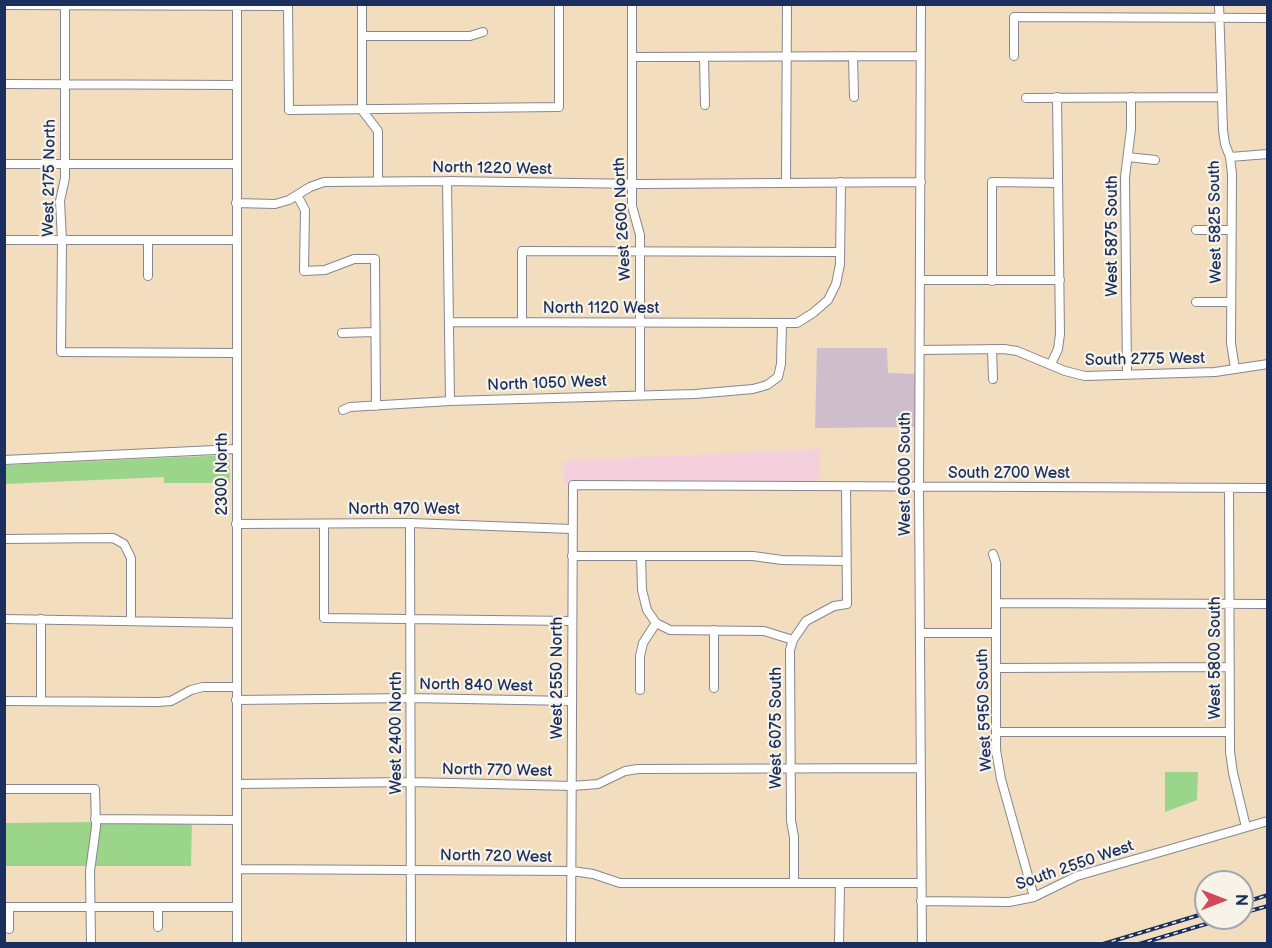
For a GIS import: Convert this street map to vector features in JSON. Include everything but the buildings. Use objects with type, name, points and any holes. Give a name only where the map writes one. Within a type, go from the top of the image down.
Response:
[{"type":"street","points":[[362,4],[362,110],[378,131],[378,182]]},
{"type":"street","points":[[4,5],[288,5],[289,110],[362,110],[559,107],[559,4]]},
{"type":"street","name":"West 2600 North","points":[[632,4],[632,206],[640,235],[640,395]]},
{"type":"street","points":[[786,182],[787,4]]},
{"type":"street","name":"West 6000 South","points":[[921,4],[919,487],[922,944]]},
{"type":"street","name":"West 5825 South","points":[[1219,4],[1223,130],[1230,157],[1231,343],[1235,369]]},
{"type":"street","name":"2300 North","points":[[237,5],[237,944]]},
{"type":"street","name":"West 2175 North","points":[[65,6],[65,178],[60,201],[61,352],[236,353]]},
{"type":"street","points":[[1014,56],[1014,17],[1268,18]]},
{"type":"street","points":[[363,36],[470,36],[483,32]]},
{"type":"street","points":[[853,56],[854,97]]},
{"type":"street","points":[[632,57],[921,56]]},
{"type":"street","points":[[704,57],[705,105]]},
{"type":"street","points":[[4,84],[237,85]]},
{"type":"street","points":[[1051,364],[1058,349],[1060,334],[1057,97]]},
{"type":"street","name":"West 5875 South","points":[[1127,374],[1125,177],[1131,129],[1131,97]]},
{"type":"street","points":[[1026,98],[1221,97]]},
{"type":"street","points":[[1230,157],[1268,154]]},
{"type":"street","points":[[1128,157],[1155,160]]},
{"type":"street","points":[[4,164],[237,164]]},
{"type":"street","points":[[447,181],[450,401]]},
{"type":"street","name":"North 1220 West","points":[[236,203],[275,204],[289,200],[310,187],[324,182],[632,184],[921,182]]},
{"type":"street","points":[[522,322],[522,251],[840,252],[841,182]]},
{"type":"street","points":[[992,280],[992,182],[1058,183]]},
{"type":"street","points":[[297,195],[305,210],[304,271],[325,270],[354,259],[375,259],[376,406]]},
{"type":"street","points":[[1196,230],[1232,230]]},
{"type":"street","points":[[4,240],[236,240]]},
{"type":"street","points":[[148,240],[148,276]]},
{"type":"street","name":"North 1120 West","points":[[449,322],[797,323],[813,314],[828,300],[836,284],[840,252]]},
{"type":"street","points":[[921,280],[1060,280]]},
{"type":"street","points":[[1196,302],[1231,302]]},
{"type":"street","name":"North 1050 West","points":[[343,410],[350,407],[450,401],[695,394],[753,389],[767,385],[778,377],[781,364],[782,323]]},
{"type":"street","points":[[342,333],[375,332]]},
{"type":"street","points":[[992,349],[993,379]]},
{"type":"street","name":"South 2775 West","points":[[920,350],[1017,351],[1076,375],[1215,372],[1268,364]]},
{"type":"street","points":[[4,460],[236,449]]},
{"type":"street","name":"South 2700 West","points":[[573,486],[1268,488]]},
{"type":"street","name":"West 2550 North","points":[[571,944],[573,486]]},
{"type":"street","points":[[641,556],[642,590],[647,610],[656,623],[670,630],[764,631],[792,640],[806,621],[834,606],[846,604],[846,488]]},
{"type":"street","name":"West 5800 South","points":[[1229,488],[1230,732],[1233,773],[1246,827]]},
{"type":"street","name":"North 970 West","points":[[236,524],[410,523],[572,529]]},
{"type":"street","name":"West 2400 North","points":[[410,523],[411,944]]},
{"type":"street","points":[[324,524],[324,618],[572,621]]},
{"type":"street","points":[[4,538],[113,538],[124,544],[131,558],[131,620]]},
{"type":"street","name":"West 5950 South","points":[[993,554],[996,563],[996,750],[1000,779],[1034,897]]},
{"type":"street","points":[[572,556],[753,556],[782,560],[846,561]]},
{"type":"street","points":[[996,603],[1268,604]]},
{"type":"street","points":[[4,619],[236,622]]},
{"type":"street","points":[[41,619],[41,701]]},
{"type":"street","points":[[640,690],[640,656],[643,643],[656,623]]},
{"type":"street","points":[[714,630],[714,688]]},
{"type":"street","points":[[920,633],[996,633]]},
{"type":"street","name":"West 6075 South","points":[[792,640],[790,650],[791,821],[794,837],[794,883]]},
{"type":"street","points":[[996,668],[1230,668]]},
{"type":"street","points":[[4,701],[158,702],[171,701],[191,690],[203,687],[236,687]]},
{"type":"street","name":"North 840 West","points":[[236,700],[411,698],[572,701]]},
{"type":"street","points":[[996,732],[1230,732]]},
{"type":"street","points":[[791,769],[921,768]]},
{"type":"street","name":"North 770 West","points":[[237,784],[411,782],[572,786],[598,784],[625,771],[638,769],[791,769]]},
{"type":"street","points":[[4,789],[95,789],[95,819],[90,871],[91,944]]},
{"type":"street","points":[[95,819],[237,820]]},
{"type":"street","name":"South 2550 West","points":[[921,901],[1009,902],[1034,897],[1077,876],[1268,821]]},
{"type":"street","name":"North 720 West","points":[[237,869],[572,871],[593,874],[620,883],[921,884]]},
{"type":"street","points":[[839,944],[840,883]]},
{"type":"street","points":[[9,928],[7,907],[237,907]]},
{"type":"street","points":[[158,907],[158,927]]},
{"type":"shaded area","points":[[817,348],[887,348],[888,373],[916,374],[916,427],[815,428]]},
{"type":"shaded area","points":[[820,449],[819,484],[564,484],[563,461]]},
{"type":"green space","points":[[229,455],[230,483],[164,483],[164,477],[5,484],[5,465]]},
{"type":"green space","points":[[1165,772],[1198,772],[1197,800],[1165,812]]},
{"type":"green space","points":[[192,821],[191,866],[5,866],[4,823]]},
{"type":"railway","points":[[1254,899],[1268,895]]},
{"type":"railway","points":[[1254,910],[1268,906]]},
{"type":"railway","points":[[1103,944],[1194,917]]},
{"type":"railway","points":[[1139,944],[1194,928]]}]
